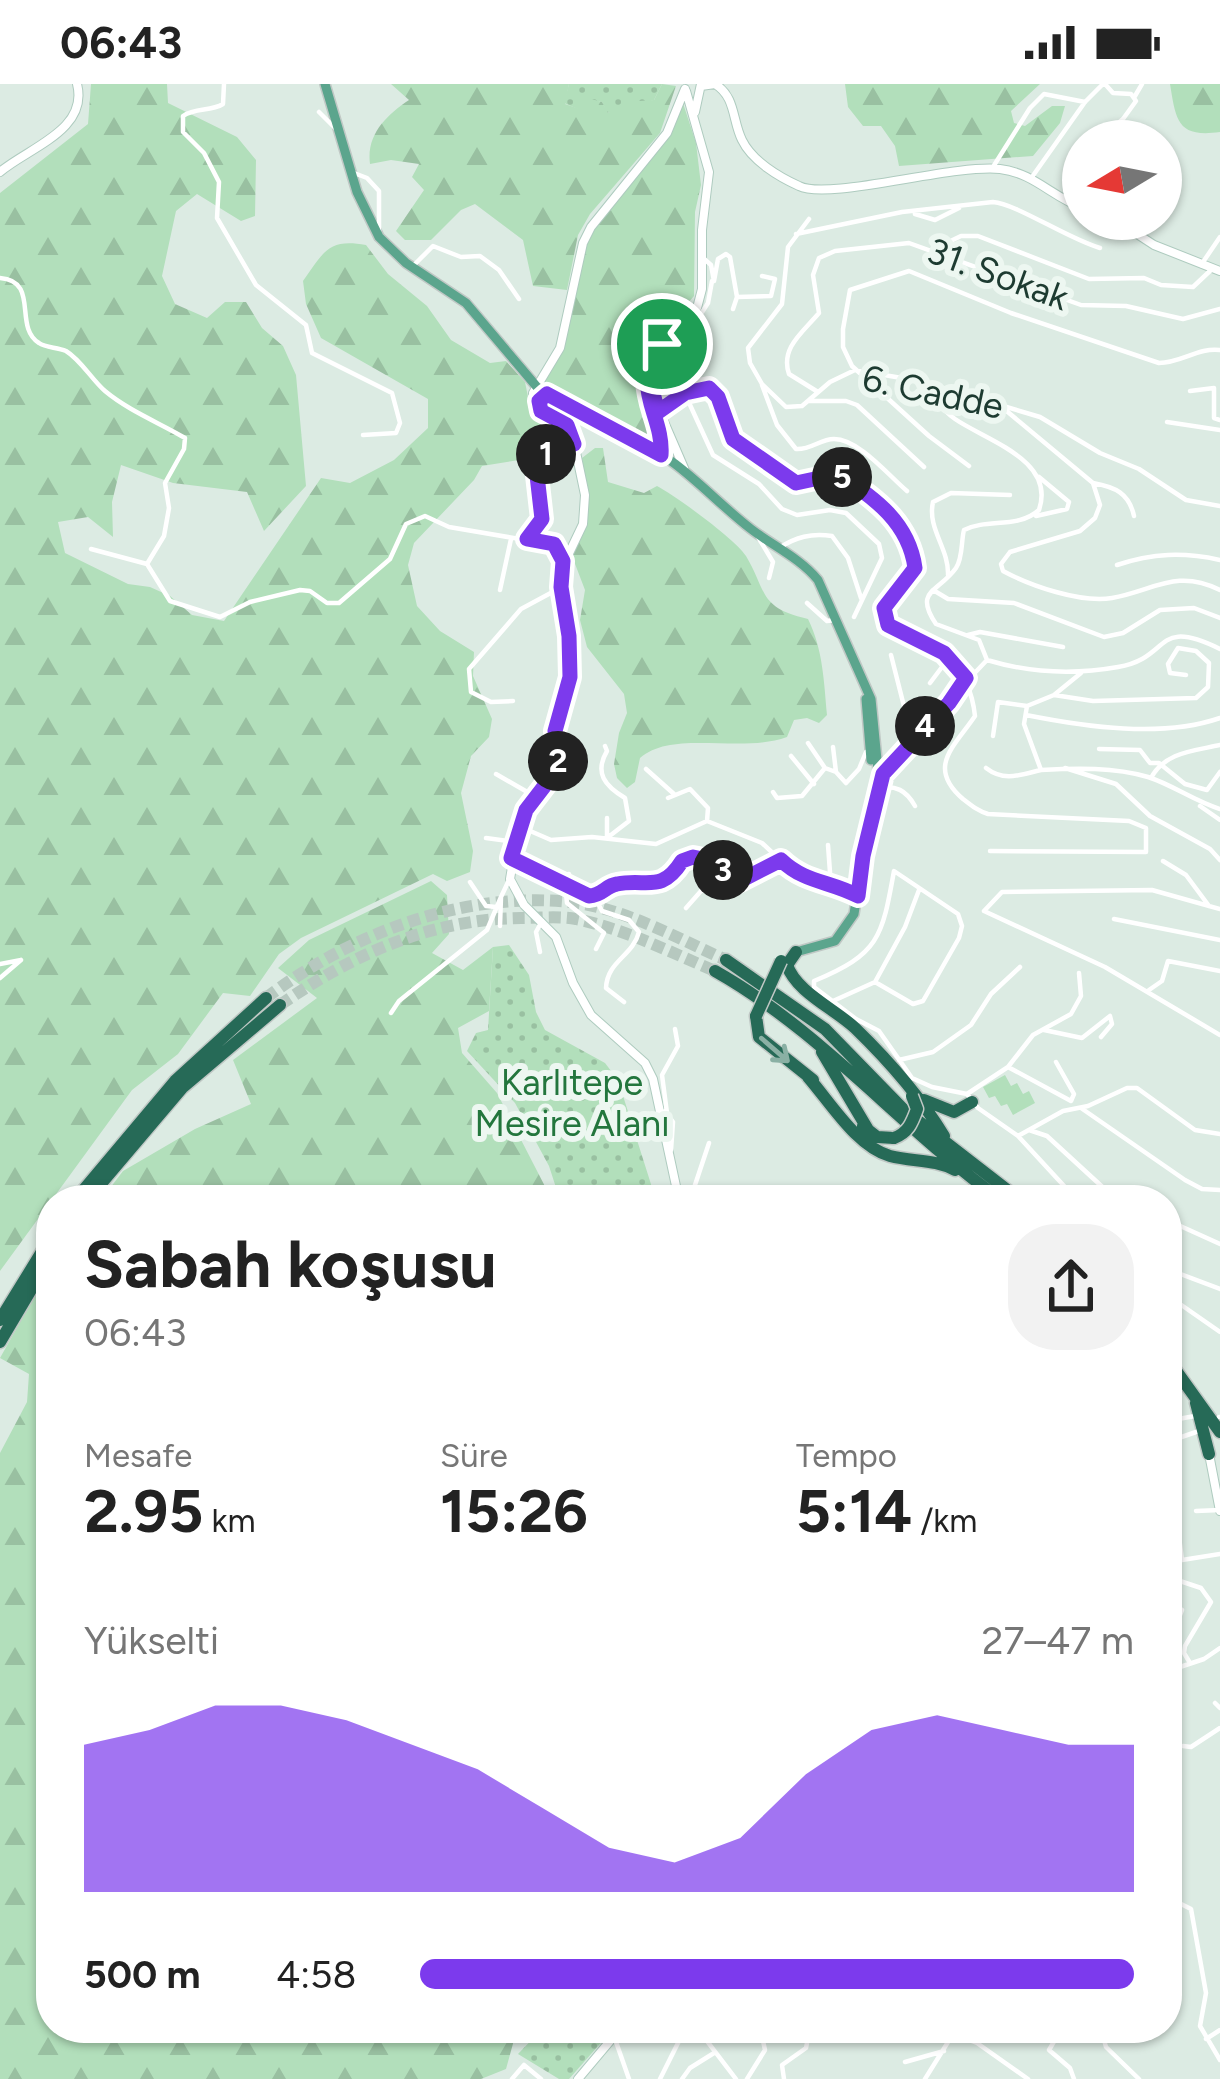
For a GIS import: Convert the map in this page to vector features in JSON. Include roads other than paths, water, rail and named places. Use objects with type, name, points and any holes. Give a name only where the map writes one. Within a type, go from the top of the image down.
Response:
[{"type":"highway","points":[[796,952],[784,954],[757,1016],[759,1037],[870,1134],[894,1138],[912,1123],[917,1109],[913,1095],[854,1028]]},
{"type":"highway","points":[[796,952],[787,965],[795,981],[854,1028],[952,1147]]},
{"type":"highway","points":[[972,1180],[807,1032],[721,966],[825,1029],[913,1095],[954,1112],[973,1102]]},
{"type":"highway","points":[[89,1185],[175,1082],[266,998]]},
{"type":"highway","points":[[100,1185],[182,1088],[280,1005]]},
{"type":"highway","points":[[825,1029],[904,1110],[1001,1185]]},
{"type":"highway","points":[[807,1032],[870,1134]]},
{"type":"highway","points":[[808,1077],[870,1145],[886,1155],[941,1163],[979,1185]]},
{"type":"highway","points":[[941,1132],[973,1102]]},
{"type":"highway","points":[[0,1320],[36,1261]]},
{"type":"highway","points":[[0,1342],[36,1281]]},
{"type":"highway","points":[[1182,1375],[1215,1442]]},
{"type":"highway","points":[[1182,1378],[1215,1442]]},
{"type":"highway","points":[[1189,1387],[1194,1414]]},
{"type":"main road","points":[[0,172],[71,121],[79,102],[77,84]]},
{"type":"main road","points":[[326,84],[351,171],[379,237],[412,267],[466,303],[567,425],[574,444],[585,495],[583,524],[563,561],[570,677],[555,731],[559,756],[550,782],[519,826],[510,879],[524,905],[564,950],[573,983],[591,1015],[645,1063],[663,1109],[676,1185]]},
{"type":"main road","points":[[686,87],[691,95],[715,84],[727,93],[744,145],[756,159],[808,190],[993,169],[1032,177],[1062,195]]},
{"type":"main road","points":[[660,456],[647,378],[662,344],[697,308],[702,289],[698,237],[709,172],[686,87]]},
{"type":"main road","points":[[537,391],[560,348],[590,227],[667,133],[686,87]]},
{"type":"main road","points":[[695,120],[700,88]]},
{"type":"main road","points":[[1146,240],[1211,268]]},
{"type":"main road","points":[[662,344],[650,382],[681,464],[696,484]]},
{"type":"main road","points":[[537,391],[660,456],[818,580],[873,709],[873,750]]},
{"type":"main road","points":[[865,685],[868,730],[880,768]]},
{"type":"main road","points":[[796,952],[822,947],[842,936],[854,914],[880,768],[868,730]]},
{"type":"main road","points":[[1215,1442],[1220,1510]]},
{"type":"main road","points":[[578,2079],[607,2043]]},
{"type":"street","points":[[224,84],[223,104],[183,116],[183,132],[219,182],[217,218],[256,285],[305,325],[312,353],[392,393],[400,423],[395,434],[364,435]]},
{"type":"street","points":[[1032,177],[1085,101],[1104,84],[1113,93],[1135,96]]},
{"type":"street","points":[[1120,120],[1133,108],[1142,84]]},
{"type":"street","points":[[993,169],[1030,108],[1044,94],[1085,101]]},
{"type":"street","points":[[319,112],[338,132]]},
{"type":"street","points":[[351,171],[379,190],[379,237]]},
{"type":"street","points":[[796,234],[948,206],[1004,203],[1100,248]]},
{"type":"street","points":[[911,212],[935,220],[959,208]]},
{"type":"street","points":[[809,219],[786,253],[782,304],[748,348],[750,364],[777,425],[796,448],[835,439],[850,443],[907,491]]},
{"type":"street","points":[[932,250],[971,235],[1089,279],[1144,278],[1177,288],[1193,287],[1211,268],[1220,237]]},
{"type":"street","name":"31. Sokak","points":[[818,392],[797,382],[786,365],[793,343],[819,313],[813,275],[826,253],[910,243],[1082,305],[1126,306],[1183,319],[1220,309]]},
{"type":"street","points":[[412,267],[434,246],[461,257],[480,256],[499,270],[519,299]]},
{"type":"street","points":[[712,281],[718,277],[718,259],[728,255],[737,297],[733,309]]},
{"type":"street","points":[[698,320],[708,303],[712,281],[711,265],[702,257]]},
{"type":"street","points":[[969,466],[854,370],[843,347],[846,294],[909,271],[1011,313],[1159,363],[1220,350]]},
{"type":"street","points":[[737,297],[771,296],[775,279],[762,276]]},
{"type":"street","points":[[0,278],[14,280],[21,287],[37,343],[66,352],[110,395],[163,430],[185,438],[184,449],[164,482],[169,508],[164,536],[147,565]]},
{"type":"street","name":"6. Cadde","points":[[762,384],[786,407],[808,401],[854,370],[919,381],[999,404],[1071,432],[1186,500],[1220,506]]},
{"type":"street","points":[[919,381],[951,417],[1029,464],[1069,502],[1067,508],[1031,518],[975,524],[964,530],[957,567],[933,590],[926,606],[936,624],[979,640],[987,660]]},
{"type":"street","points":[[658,412],[701,387],[715,392],[733,439],[800,485],[838,474],[883,507],[904,530],[913,548],[915,568],[884,608],[888,625],[949,658],[966,678],[975,716],[946,757],[944,773],[952,789],[988,814],[1129,821],[1146,828],[1146,852],[990,850]]},
{"type":"street","points":[[1190,392],[1214,388],[1214,418],[1220,419]]},
{"type":"street","points":[[685,393],[713,455],[759,484],[782,509],[797,515],[846,512],[879,544],[882,559],[854,617]]},
{"type":"street","points":[[808,401],[846,401],[857,406],[924,467]]},
{"type":"street","points":[[999,404],[1093,483],[1124,495],[1134,516]]},
{"type":"street","points":[[1167,422],[1220,430]]},
{"type":"street","points":[[527,539],[542,519],[535,458],[574,444]]},
{"type":"street","points":[[1031,518],[1040,510],[1043,498],[1039,477]]},
{"type":"street","points":[[1093,483],[1100,505],[1095,518],[1080,531],[1010,552],[1004,556],[1003,571],[1097,599],[1116,598],[1166,581],[1205,583],[1220,590]]},
{"type":"street","points":[[948,575],[945,548],[930,511],[933,502],[951,493],[1010,494]]},
{"type":"street","points":[[91,549],[147,565],[175,604],[225,616],[250,602],[300,590],[331,604],[342,602],[390,559],[402,528],[418,518],[554,544],[563,561]]},
{"type":"street","points":[[755,532],[772,562],[769,578]]},
{"type":"street","points":[[779,548],[793,538],[832,536],[848,558],[862,599]]},
{"type":"street","points":[[500,590],[512,538]]},
{"type":"street","points":[[1117,565],[1148,555],[1188,554],[1220,560]]},
{"type":"street","points":[[513,701],[478,698],[471,692],[469,669],[521,609],[561,587]]},
{"type":"street","points":[[933,590],[948,599],[1014,603],[1104,637],[1123,633],[1147,615],[1177,608],[1194,608],[1220,618]]},
{"type":"street","points":[[807,603],[827,621],[835,620]]},
{"type":"street","points":[[968,635],[991,633],[1063,647]]},
{"type":"street","points":[[987,660],[1037,672],[1125,666],[1180,635],[1220,649]]},
{"type":"street","points":[[1054,695],[1093,701],[1196,698],[1208,687],[1209,663],[1196,651],[1178,648],[1168,664],[1169,673],[1186,675]]},
{"type":"street","points":[[891,656],[916,735]]},
{"type":"street","points":[[930,682],[949,658]]},
{"type":"street","points":[[880,768],[905,752],[966,678],[987,660]]},
{"type":"street","points":[[993,736],[998,702],[1027,706],[1054,695],[1082,671]]},
{"type":"street","points":[[1027,706],[1028,738],[1041,770]]},
{"type":"street","points":[[1026,715],[1112,728],[1178,728],[1220,718]]},
{"type":"street","points":[[808,743],[825,768],[836,772]]},
{"type":"street","points":[[605,746],[601,775],[626,798],[629,821],[607,838]]},
{"type":"street","points":[[1099,749],[1140,750],[1150,763],[1159,763],[1220,746]]},
{"type":"street","points":[[833,747],[836,772],[843,783],[873,750]]},
{"type":"street","points":[[790,756],[814,784]]},
{"type":"street","points":[[532,758],[550,782]]},
{"type":"street","points":[[1159,763],[1185,784],[1208,790],[1220,772]]},
{"type":"street","points":[[1151,778],[1159,763]]},
{"type":"street","points":[[773,792],[777,798],[796,798],[808,792],[825,768]]},
{"type":"street","points":[[986,768],[997,776],[1095,768],[1151,778],[1220,820]]},
{"type":"street","points":[[1065,768],[1116,784],[1150,816],[1210,849],[1220,860]]},
{"type":"street","points":[[646,769],[671,796],[690,789],[697,793],[709,808],[707,821]]},
{"type":"street","points":[[496,774],[536,797]]},
{"type":"street","points":[[878,788],[904,791],[915,806]]},
{"type":"street","points":[[1192,801],[1220,809]]},
{"type":"street","points":[[607,818],[607,838]]},
{"type":"street","points":[[519,826],[551,840],[607,838],[656,844],[707,821],[762,843],[796,874],[858,896]]},
{"type":"street","points":[[486,838],[515,842]]},
{"type":"street","points":[[828,845],[831,886]]},
{"type":"street","points":[[594,896],[615,884],[653,884],[693,857],[718,862],[732,885]]},
{"type":"street","points":[[511,858],[594,896],[602,911],[629,920],[639,932],[632,948],[611,965],[605,982],[624,1002]]},
{"type":"street","points":[[686,908],[701,891],[732,885],[781,860]]},
{"type":"street","points":[[1163,861],[1186,874],[1210,906]]},
{"type":"street","points":[[875,982],[913,1004],[923,1001],[962,926],[958,914],[894,871],[886,912],[868,952],[858,962],[814,981],[814,987],[879,1031],[912,1078],[973,1102],[1018,1136],[1063,1185]]},
{"type":"street","points":[[555,877],[569,874]]},
{"type":"street","points":[[391,1013],[398,1001],[487,930],[510,879]]},
{"type":"street","points":[[470,882],[486,906],[496,908]]},
{"type":"street","points":[[565,885],[567,903],[604,933],[596,949]]},
{"type":"street","points":[[1220,909],[1152,890],[1090,888],[1002,892],[984,911],[1149,991],[1220,1034]]},
{"type":"street","points":[[833,1001],[875,982],[919,890]]},
{"type":"street","points":[[500,926],[501,897]]},
{"type":"street","points":[[1114,919],[1220,940]]},
{"type":"street","points":[[540,952],[536,932],[542,921]]},
{"type":"street","points":[[0,964],[21,960],[0,978]]},
{"type":"street","points":[[1149,991],[1162,981],[1168,961],[1220,971]]},
{"type":"street","points":[[899,1060],[933,1052],[970,1025],[991,994],[1020,967]]},
{"type":"street","points":[[973,1102],[1040,1030],[1072,1014],[1081,996],[1079,974]]},
{"type":"street","points":[[1040,1030],[1082,1038],[1110,1016],[1112,1024],[1101,1037]]},
{"type":"street","points":[[663,1109],[662,1075],[678,1046],[675,1029]]},
{"type":"street","points":[[1008,1066],[1071,1101],[1076,1098],[1056,1063]]},
{"type":"street","points":[[1018,1136],[1048,1117],[1126,1088],[1137,1088],[1195,1130],[1220,1134]]},
{"type":"street","points":[[1081,1108],[1185,1180],[1202,1190],[1220,1190]]},
{"type":"street","points":[[1029,1130],[1047,1136],[1099,1185]]},
{"type":"street","points":[[695,1185],[709,1143]]},
{"type":"street","points":[[1182,1227],[1220,1244]]},
{"type":"street","points":[[1182,1275],[1220,1289]]},
{"type":"street","points":[[1182,1305],[1220,1332]]},
{"type":"street","points":[[1182,1417],[1194,1414],[1215,1442]]},
{"type":"street","points":[[1182,1442],[1215,1442]]},
{"type":"street","points":[[1196,1511],[1220,1510]]},
{"type":"street","points":[[1182,1561],[1220,1554]]},
{"type":"street","points":[[1182,1582],[1201,1588],[1211,1598],[1207,1616],[1184,1653],[1190,1663]]},
{"type":"street","points":[[1182,1665],[1220,1648]]},
{"type":"street","points":[[1183,1746],[1191,1747],[1220,1728]]},
{"type":"street","points":[[1182,1904],[1191,1909],[1198,1932],[1206,1993],[1200,2026],[1220,2060]]},
{"type":"street","points":[[1206,2039],[1220,2030]]},
{"type":"street","points":[[620,2043],[629,2079]]},
{"type":"street","points":[[660,2079],[680,2043]]},
{"type":"street","points":[[708,2043],[736,2079]]},
{"type":"street","points":[[747,2079],[765,2050],[763,2043]]},
{"type":"street","points":[[784,2079],[782,2065],[807,2043]]},
{"type":"street","points":[[926,2079],[947,2043]]},
{"type":"street","points":[[976,2043],[1028,2079]]},
{"type":"street","points":[[1053,2043],[1049,2050],[1070,2068],[1074,2079]]},
{"type":"street","points":[[1105,2043],[1139,2079]]},
{"type":"street","points":[[905,2062],[944,2051]]},
{"type":"street","points":[[682,2079],[715,2052]]},
{"type":"street","points":[[512,2079],[524,2065],[542,2079]]},
{"type":"tunnel","points":[[266,998],[334,954],[371,937],[409,922],[489,903],[530,900],[590,905],[650,925],[726,960]]},
{"type":"tunnel","points":[[280,1005],[336,970],[394,943],[488,920],[549,917],[594,923],[715,971]]},
{"type":"park label","name":"Karlıtepe Mesire Alanı","points":[[572,1102]]}]
